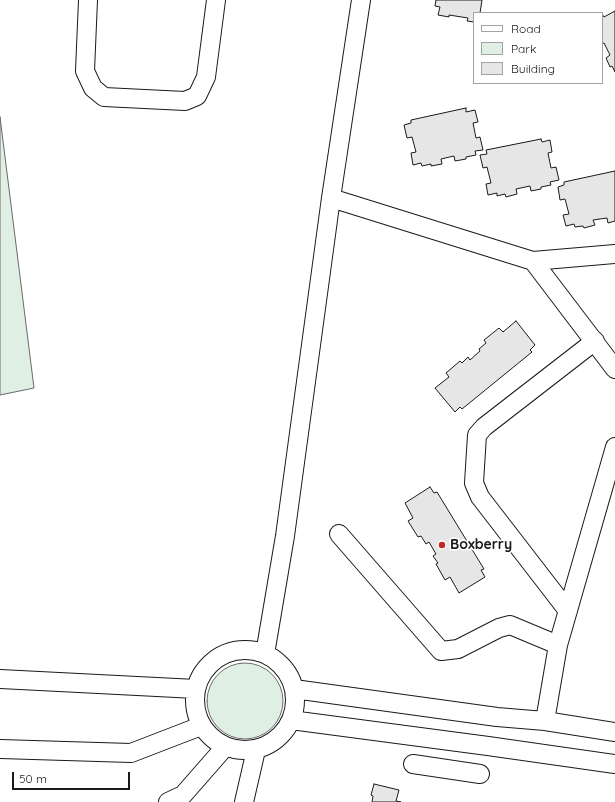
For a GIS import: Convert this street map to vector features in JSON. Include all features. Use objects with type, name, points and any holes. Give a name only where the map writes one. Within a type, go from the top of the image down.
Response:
[{"type":"street","points":[[88,0],[85,71],[93,88],[104,97],[185,101],[197,96],[206,77],[216,0]]},
{"type":"street","points":[[265,654],[285,536],[331,198],[361,0]]},
{"type":"street","points":[[331,198],[533,261],[615,254]]},
{"type":"street","points":[[533,261],[615,369]]},
{"type":"street","points":[[568,611],[480,497],[474,483],[477,435],[484,427],[595,341]]},
{"type":"street","points":[[545,721],[558,645],[615,446]]},
{"type":"street","points":[[339,534],[441,650],[458,649],[499,628],[510,625],[558,645]]},
{"type":"street","points":[[250,650],[265,654],[278,662],[283,668],[294,689],[295,705],[291,720],[283,734],[270,744],[256,750],[240,751],[225,747],[211,738],[201,726],[195,712],[194,696],[198,681],[207,667],[219,657],[234,651],[250,650]]},
{"type":"street","points":[[0,679],[196,689]]},
{"type":"street","points":[[294,689],[545,721],[615,732]]},
{"type":"street","points":[[291,720],[615,764]]},
{"type":"street","points":[[0,749],[130,753],[201,726]]},
{"type":"street","points":[[168,802],[183,794],[225,747]]},
{"type":"street","points":[[244,802],[256,750]]},
{"type":"street","points":[[413,764],[480,774]]},
{"type":"green space","points":[[0,117],[34,388],[0,395]]},
{"type":"green space","points":[[245,663],[259,666],[272,674],[280,687],[283,701],[280,715],[272,728],[259,736],[245,739],[231,736],[218,728],[210,715],[207,701],[210,687],[218,674],[231,666]]},
{"type":"building","points":[[436,0],[482,0],[480,12],[473,12],[473,22],[467,21],[468,18],[438,15],[440,7],[435,6]]},
{"type":"building","points":[[615,11],[615,72],[612,66],[610,67],[606,58],[610,55],[604,43],[603,16],[604,17]]},
{"type":"building","points":[[466,108],[466,112],[475,110],[478,122],[473,123],[476,138],[480,137],[483,150],[475,151],[476,155],[466,157],[466,159],[455,161],[454,156],[441,159],[442,164],[422,166],[421,163],[413,165],[411,153],[416,152],[412,137],[407,138],[404,125],[411,123],[411,120]]},
{"type":"building","points":[[541,139],[542,142],[550,140],[552,152],[548,153],[551,168],[556,167],[559,180],[550,182],[551,185],[541,187],[541,189],[531,191],[530,186],[516,189],[517,194],[506,197],[505,194],[497,196],[497,193],[488,195],[486,184],[491,183],[487,167],[483,168],[480,155],[487,154],[486,150]]},
{"type":"building","points":[[615,171],[615,221],[608,223],[607,218],[593,220],[595,225],[584,228],[583,226],[575,227],[574,224],[566,226],[563,215],[569,214],[565,199],[560,200],[558,187],[564,185],[564,182]]},
{"type":"building","points":[[516,321],[535,345],[530,350],[532,352],[462,409],[460,407],[455,412],[435,388],[449,377],[446,373],[460,361],[462,363],[468,357],[470,360],[480,351],[479,349],[486,343],[484,340],[499,328],[503,332]]},
{"type":"building","points":[[430,487],[434,493],[437,492],[484,569],[481,570],[485,577],[459,593],[450,577],[445,580],[436,564],[438,563],[433,556],[436,554],[429,542],[426,544],[421,536],[418,537],[408,521],[413,518],[405,503]]},
{"type":"building","points":[[374,784],[399,790],[396,801],[401,802],[372,802],[373,796],[371,795]]},
{"type":"place","name":"Boxberry","points":[[442,545]]}]
